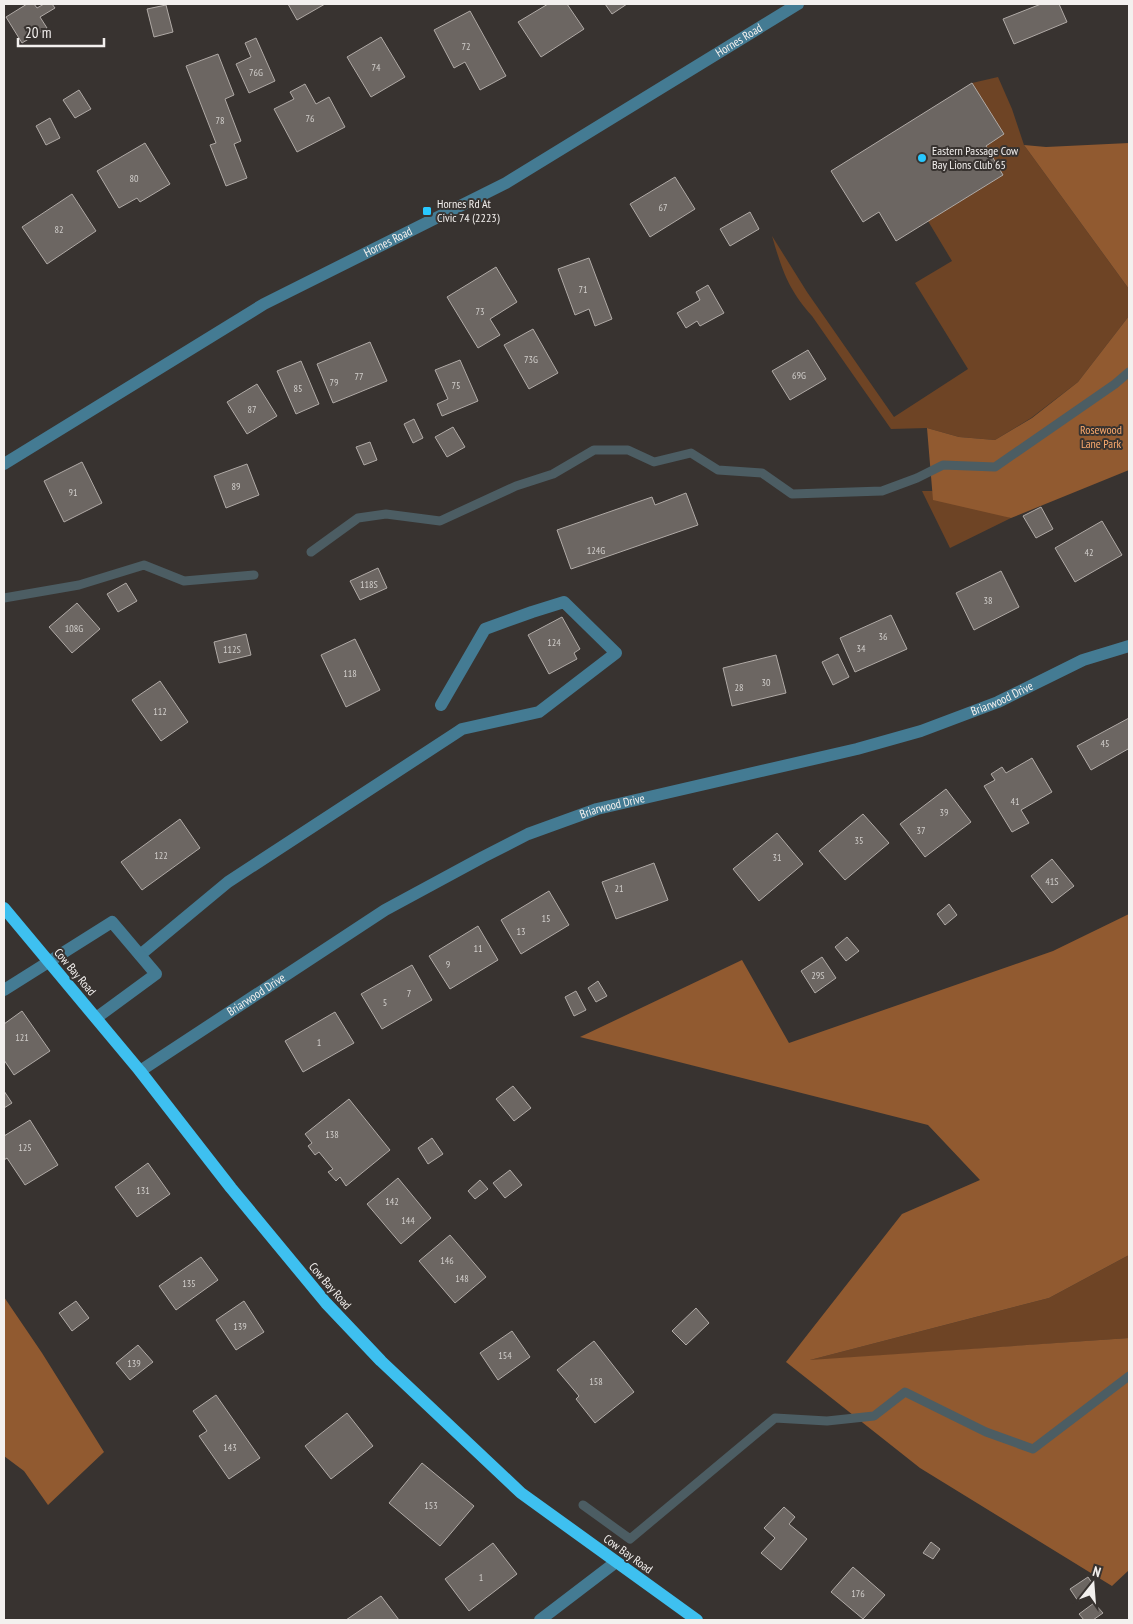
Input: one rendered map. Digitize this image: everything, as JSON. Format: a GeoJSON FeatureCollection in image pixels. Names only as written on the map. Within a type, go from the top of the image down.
{"type":"FeatureCollection","features":[{"type":"Feature","properties":{"kind":"main road","name":"Cow Bay Road"},"geometry":{"type":"LineString","coordinates":[[4,908],[140,1071],[231,1188],[326,1303],[381,1362],[521,1493],[697,1620]]}},
{"type":"Feature","properties":{"kind":"street","name":"Hornes Road"},"geometry":{"type":"LineString","coordinates":[[4,464],[264,304],[506,183],[798,4]]}},
{"type":"Feature","properties":{"kind":"street"},"geometry":{"type":"LineString","coordinates":[[140,955],[228,882],[456,733],[539,712],[616,653],[564,602],[540,609],[485,629],[441,705]]}},
{"type":"Feature","properties":{"kind":"street","name":"Briarwood Drive"},"geometry":{"type":"LineString","coordinates":[[140,1071],[385,910],[528,834],[597,809],[857,749],[921,731],[998,702],[1082,660],[1129,646]]}},
{"type":"Feature","properties":{"kind":"street"},"geometry":{"type":"LineString","coordinates":[[4,990],[112,922],[156,974],[96,1018]]}},
{"type":"Feature","properties":{"kind":"street"},"geometry":{"type":"LineString","coordinates":[[540,1620],[616,1562]]}},
{"type":"Feature","properties":{"kind":"shaded area"},"geometry":{"type":"Polygon","coordinates":[[[998,77],[1012,109],[1024,145],[1129,289],[1129,316],[1078,382],[1031,418],[995,440],[959,437],[927,428],[891,429],[791,288],[772,236],[807,292],[894,417],[968,369],[915,283],[952,261],[928,221],[1003,175],[986,146],[972,83],[998,77]]]}},
{"type":"Feature","properties":{"kind":"shaded area"},"geometry":{"type":"Polygon","coordinates":[[[922,491],[932,491],[1011,518],[950,548],[922,491]]]}},
{"type":"Feature","properties":{"kind":"shaded area"},"geometry":{"type":"Polygon","coordinates":[[[1129,1255],[1129,1338],[806,1361],[1049,1298],[1129,1255]]]}},
{"type":"Feature","properties":{"kind":"green space"},"geometry":{"type":"Polygon","coordinates":[[[1129,143],[1129,289],[1024,145],[1046,147],[1129,143]]]}},
{"type":"Feature","properties":{"kind":"green space","name":"Rosewood Lane Park"},"geometry":{"type":"Polygon","coordinates":[[[1129,316],[1129,470],[1011,518],[933,500],[927,428],[959,437],[995,440],[1032,418],[1078,382],[1129,316]]]}},
{"type":"Feature","properties":{"kind":"green space"},"geometry":{"type":"Polygon","coordinates":[[[1129,914],[1129,1255],[1049,1298],[810,1360],[1129,1338],[1129,1570],[1112,1586],[920,1468],[786,1362],[902,1214],[980,1180],[928,1125],[580,1037],[742,960],[789,1043],[1053,951],[1129,914]]]}},
{"type":"Feature","properties":{"kind":"green space"},"geometry":{"type":"Polygon","coordinates":[[[4,1297],[42,1353],[104,1452],[48,1505],[24,1471],[4,1456],[4,1297]]]}},
{"type":"Feature","properties":{"kind":"building"},"geometry":{"type":"Polygon","coordinates":[[[27,4],[34,4],[37,8],[44,4],[52,4],[55,8],[40,17],[47,28],[22,43],[6,17],[27,4]]]}},
{"type":"Feature","properties":{"kind":"building"},"geometry":{"type":"Polygon","coordinates":[[[288,4],[325,4],[297,20],[288,4]]]}},
{"type":"Feature","properties":{"kind":"building"},"geometry":{"type":"Polygon","coordinates":[[[548,4],[567,4],[584,29],[541,57],[518,22],[548,4]]]}},
{"type":"Feature","properties":{"kind":"building"},"geometry":{"type":"Polygon","coordinates":[[[605,4],[627,4],[612,14],[605,4]]]}},
{"type":"Feature","properties":{"kind":"building"},"geometry":{"type":"Polygon","coordinates":[[[1041,4],[1059,4],[1067,22],[1014,44],[1003,19],[1041,4]]]}},
{"type":"Feature","properties":{"kind":"building"},"geometry":{"type":"Polygon","coordinates":[[[166,5],[173,32],[154,37],[147,9],[166,5]]]}},
{"type":"Feature","properties":{"kind":"building"},"geometry":{"type":"Polygon","coordinates":[[[470,11],[506,76],[480,90],[465,62],[454,68],[434,30],[470,11]]]}},
{"type":"Feature","properties":{"kind":"building"},"geometry":{"type":"Polygon","coordinates":[[[381,37],[405,77],[371,97],[347,57],[381,37]]]}},
{"type":"Feature","properties":{"kind":"building"},"geometry":{"type":"Polygon","coordinates":[[[256,38],[275,81],[249,93],[236,64],[251,57],[245,43],[256,38]]]}},
{"type":"Feature","properties":{"kind":"building"},"geometry":{"type":"Polygon","coordinates":[[[218,54],[234,95],[225,99],[241,141],[234,144],[247,178],[226,186],[210,145],[216,143],[186,66],[218,54]]]}},
{"type":"Feature","properties":{"kind":"building","name":"Eastern Passage Cow Bay Lions Club 65"},"geometry":{"type":"Polygon","coordinates":[[[972,83],[1004,134],[986,146],[1003,175],[896,241],[879,212],[863,222],[831,171],[972,83]]]}},
{"type":"Feature","properties":{"kind":"building"},"geometry":{"type":"Polygon","coordinates":[[[305,84],[316,104],[329,97],[345,127],[297,152],[274,109],[294,99],[290,92],[305,84]]]}},
{"type":"Feature","properties":{"kind":"building"},"geometry":{"type":"Polygon","coordinates":[[[79,90],[91,109],[75,118],[63,100],[79,90]]]}},
{"type":"Feature","properties":{"kind":"building"},"geometry":{"type":"Polygon","coordinates":[[[50,118],[60,138],[46,145],[36,126],[50,118]]]}},
{"type":"Feature","properties":{"kind":"building"},"geometry":{"type":"Polygon","coordinates":[[[145,143],[170,184],[140,202],[137,198],[119,208],[97,171],[145,143]]]}},
{"type":"Feature","properties":{"kind":"building"},"geometry":{"type":"Polygon","coordinates":[[[675,177],[695,209],[650,237],[630,204],[675,177]]]}},
{"type":"Feature","properties":{"kind":"building"},"geometry":{"type":"Polygon","coordinates":[[[72,194],[96,231],[47,264],[22,227],[72,194]]]}},
{"type":"Feature","properties":{"kind":"building"},"geometry":{"type":"Polygon","coordinates":[[[750,212],[759,229],[730,246],[720,229],[750,212]]]}},
{"type":"Feature","properties":{"kind":"building"},"geometry":{"type":"Polygon","coordinates":[[[589,258],[612,319],[595,326],[589,309],[575,315],[558,269],[589,258]]]}},
{"type":"Feature","properties":{"kind":"building"},"geometry":{"type":"Polygon","coordinates":[[[496,267],[517,302],[490,319],[500,335],[478,348],[447,297],[496,267]]]}},
{"type":"Feature","properties":{"kind":"building"},"geometry":{"type":"Polygon","coordinates":[[[708,285],[724,313],[700,326],[697,321],[686,328],[677,313],[700,300],[696,292],[708,285]]]}},
{"type":"Feature","properties":{"kind":"building"},"geometry":{"type":"Polygon","coordinates":[[[533,329],[558,373],[529,389],[504,345],[533,329]]]}},
{"type":"Feature","properties":{"kind":"building"},"geometry":{"type":"Polygon","coordinates":[[[370,342],[387,381],[333,403],[317,364],[370,342]]]}},
{"type":"Feature","properties":{"kind":"building"},"geometry":{"type":"Polygon","coordinates":[[[808,350],[826,379],[790,400],[772,371],[808,350]]]}},
{"type":"Feature","properties":{"kind":"building"},"geometry":{"type":"Polygon","coordinates":[[[460,360],[478,401],[442,416],[437,404],[448,399],[435,370],[460,360]]]}},
{"type":"Feature","properties":{"kind":"building"},"geometry":{"type":"Polygon","coordinates":[[[301,361],[319,404],[296,414],[277,371],[301,361]]]}},
{"type":"Feature","properties":{"kind":"building"},"geometry":{"type":"Polygon","coordinates":[[[257,384],[277,416],[247,434],[227,402],[257,384]]]}},
{"type":"Feature","properties":{"kind":"building"},"geometry":{"type":"Polygon","coordinates":[[[414,419],[423,438],[413,443],[404,424],[414,419]]]}},
{"type":"Feature","properties":{"kind":"building"},"geometry":{"type":"Polygon","coordinates":[[[453,427],[465,447],[447,457],[435,437],[453,427]]]}},
{"type":"Feature","properties":{"kind":"building"},"geometry":{"type":"Polygon","coordinates":[[[370,442],[377,460],[364,465],[356,447],[370,442]]]}},
{"type":"Feature","properties":{"kind":"building"},"geometry":{"type":"Polygon","coordinates":[[[82,462],[102,503],[64,522],[44,481],[82,462]]]}},
{"type":"Feature","properties":{"kind":"building"},"geometry":{"type":"Polygon","coordinates":[[[247,464],[259,495],[226,508],[214,476],[247,464]]]}},
{"type":"Feature","properties":{"kind":"building"},"geometry":{"type":"Polygon","coordinates":[[[686,493],[698,525],[571,569],[557,530],[652,497],[655,505],[686,493]]]}},
{"type":"Feature","properties":{"kind":"building"},"geometry":{"type":"Polygon","coordinates":[[[1041,507],[1053,529],[1036,538],[1023,516],[1041,507]]]}},
{"type":"Feature","properties":{"kind":"building"},"geometry":{"type":"Polygon","coordinates":[[[1102,521],[1122,555],[1075,582],[1055,548],[1102,521]]]}},
{"type":"Feature","properties":{"kind":"building"},"geometry":{"type":"Polygon","coordinates":[[[378,568],[387,588],[360,600],[350,581],[378,568]]]}},
{"type":"Feature","properties":{"kind":"building"},"geometry":{"type":"Polygon","coordinates":[[[1001,571],[1019,607],[974,630],[956,593],[1001,571]]]}},
{"type":"Feature","properties":{"kind":"building"},"geometry":{"type":"Polygon","coordinates":[[[126,583],[137,601],[118,612],[107,594],[126,583]]]}},
{"type":"Feature","properties":{"kind":"building"},"geometry":{"type":"Polygon","coordinates":[[[77,603],[100,629],[72,653],[49,627],[77,603]]]}},
{"type":"Feature","properties":{"kind":"building"},"geometry":{"type":"Polygon","coordinates":[[[891,615],[907,649],[855,672],[840,638],[891,615]]]}},
{"type":"Feature","properties":{"kind":"building"},"geometry":{"type":"Polygon","coordinates":[[[562,617],[580,649],[574,653],[577,659],[549,674],[528,635],[562,617]]]}},
{"type":"Feature","properties":{"kind":"building"},"geometry":{"type":"Polygon","coordinates":[[[246,634],[251,655],[219,663],[214,642],[246,634]]]}},
{"type":"Feature","properties":{"kind":"building"},"geometry":{"type":"Polygon","coordinates":[[[355,639],[380,690],[346,707],[321,655],[355,639]]]}},
{"type":"Feature","properties":{"kind":"building"},"geometry":{"type":"Polygon","coordinates":[[[838,654],[849,677],[833,685],[822,662],[838,654]]]}},
{"type":"Feature","properties":{"kind":"building"},"geometry":{"type":"Polygon","coordinates":[[[776,655],[786,693],[732,706],[723,668],[776,655]]]}},
{"type":"Feature","properties":{"kind":"building"},"geometry":{"type":"Polygon","coordinates":[[[160,681],[188,722],[161,741],[132,700],[160,681]]]}},
{"type":"Feature","properties":{"kind":"building"},"geometry":{"type":"Polygon","coordinates":[[[1129,718],[1129,752],[1128,749],[1091,770],[1077,746],[1129,718]]]}},
{"type":"Feature","properties":{"kind":"building"},"geometry":{"type":"Polygon","coordinates":[[[1032,758],[1052,792],[1021,810],[1029,823],[1012,832],[984,786],[995,780],[991,774],[1002,767],[1006,773],[1032,758]]]}},
{"type":"Feature","properties":{"kind":"building"},"geometry":{"type":"Polygon","coordinates":[[[946,789],[971,822],[925,857],[900,824],[946,789]]]}},
{"type":"Feature","properties":{"kind":"building"},"geometry":{"type":"Polygon","coordinates":[[[863,814],[889,843],[845,880],[819,851],[863,814]]]}},
{"type":"Feature","properties":{"kind":"building"},"geometry":{"type":"Polygon","coordinates":[[[180,819],[200,848],[142,890],[121,862],[180,819]]]}},
{"type":"Feature","properties":{"kind":"building"},"geometry":{"type":"Polygon","coordinates":[[[777,833],[803,864],[759,901],[733,869],[777,833]]]}},
{"type":"Feature","properties":{"kind":"building"},"geometry":{"type":"Polygon","coordinates":[[[1052,859],[1074,886],[1052,903],[1031,876],[1052,859]]]}},
{"type":"Feature","properties":{"kind":"building"},"geometry":{"type":"Polygon","coordinates":[[[654,863],[668,900],[616,919],[602,882],[654,863]]]}},
{"type":"Feature","properties":{"kind":"building"},"geometry":{"type":"Polygon","coordinates":[[[549,891],[569,925],[521,954],[501,920],[549,891]]]}},
{"type":"Feature","properties":{"kind":"building"},"geometry":{"type":"Polygon","coordinates":[[[949,904],[957,915],[945,925],[937,914],[949,904]]]}},
{"type":"Feature","properties":{"kind":"building"},"geometry":{"type":"Polygon","coordinates":[[[478,926],[498,960],[450,989],[429,956],[478,926]]]}},
{"type":"Feature","properties":{"kind":"building"},"geometry":{"type":"Polygon","coordinates":[[[847,937],[859,951],[846,961],[835,947],[847,937]]]}},
{"type":"Feature","properties":{"kind":"building"},"geometry":{"type":"Polygon","coordinates":[[[822,957],[836,978],[815,993],[801,971],[822,957]]]}},
{"type":"Feature","properties":{"kind":"building"},"geometry":{"type":"Polygon","coordinates":[[[412,965],[432,1000],[382,1029],[361,994],[412,965]]]}},
{"type":"Feature","properties":{"kind":"building"},"geometry":{"type":"Polygon","coordinates":[[[598,981],[607,996],[596,1002],[588,988],[598,981]]]}},
{"type":"Feature","properties":{"kind":"building"},"geometry":{"type":"Polygon","coordinates":[[[576,991],[586,1010],[574,1016],[565,997],[576,991]]]}},
{"type":"Feature","properties":{"kind":"building"},"geometry":{"type":"Polygon","coordinates":[[[22,1011],[50,1051],[14,1075],[4,1060],[4,1024],[22,1011]]]}},
{"type":"Feature","properties":{"kind":"building"},"geometry":{"type":"Polygon","coordinates":[[[335,1012],[354,1043],[303,1072],[285,1041],[335,1012]]]}},
{"type":"Feature","properties":{"kind":"building"},"geometry":{"type":"Polygon","coordinates":[[[513,1086],[531,1108],[514,1121],[496,1099],[513,1086]]]}},
{"type":"Feature","properties":{"kind":"building"},"geometry":{"type":"Polygon","coordinates":[[[4,1091],[12,1103],[4,1108],[4,1091]]]}},
{"type":"Feature","properties":{"kind":"building"},"geometry":{"type":"Polygon","coordinates":[[[349,1099],[390,1150],[346,1186],[340,1177],[336,1181],[328,1172],[333,1169],[319,1152],[315,1155],[308,1146],[312,1143],[305,1134],[349,1099]]]}},
{"type":"Feature","properties":{"kind":"building"},"geometry":{"type":"Polygon","coordinates":[[[30,1120],[58,1165],[25,1185],[7,1158],[4,1160],[4,1136],[30,1120]]]}},
{"type":"Feature","properties":{"kind":"building"},"geometry":{"type":"Polygon","coordinates":[[[432,1138],[443,1154],[428,1164],[418,1148],[432,1138]]]}},
{"type":"Feature","properties":{"kind":"building"},"geometry":{"type":"Polygon","coordinates":[[[148,1163],[170,1194],[137,1217],[115,1187],[148,1163]]]}},
{"type":"Feature","properties":{"kind":"building"},"geometry":{"type":"Polygon","coordinates":[[[510,1170],[522,1185],[505,1198],[493,1183],[510,1170]]]}},
{"type":"Feature","properties":{"kind":"building"},"geometry":{"type":"Polygon","coordinates":[[[398,1178],[431,1218],[401,1244],[367,1204],[398,1178]]]}},
{"type":"Feature","properties":{"kind":"building"},"geometry":{"type":"Polygon","coordinates":[[[480,1180],[488,1189],[475,1199],[468,1191],[480,1180]]]}},
{"type":"Feature","properties":{"kind":"building"},"geometry":{"type":"Polygon","coordinates":[[[450,1235],[486,1277],[455,1303],[419,1261],[450,1235]]]}},
{"type":"Feature","properties":{"kind":"building"},"geometry":{"type":"Polygon","coordinates":[[[201,1257],[218,1280],[176,1310],[159,1286],[201,1257]]]}},
{"type":"Feature","properties":{"kind":"building"},"geometry":{"type":"Polygon","coordinates":[[[76,1301],[89,1318],[72,1331],[59,1313],[76,1301]]]}},
{"type":"Feature","properties":{"kind":"building"},"geometry":{"type":"Polygon","coordinates":[[[244,1301],[264,1332],[236,1350],[216,1320],[244,1301]]]}},
{"type":"Feature","properties":{"kind":"building"},"geometry":{"type":"Polygon","coordinates":[[[696,1308],[709,1323],[686,1345],[672,1331],[696,1308]]]}},
{"type":"Feature","properties":{"kind":"building"},"geometry":{"type":"Polygon","coordinates":[[[512,1331],[530,1357],[498,1380],[480,1353],[512,1331]]]}},
{"type":"Feature","properties":{"kind":"building"},"geometry":{"type":"Polygon","coordinates":[[[594,1341],[634,1392],[595,1423],[576,1399],[579,1396],[557,1370],[594,1341]]]}},
{"type":"Feature","properties":{"kind":"building"},"geometry":{"type":"Polygon","coordinates":[[[138,1345],[153,1362],[130,1380],[116,1363],[138,1345]]]}},
{"type":"Feature","properties":{"kind":"building"},"geometry":{"type":"Polygon","coordinates":[[[216,1395],[260,1458],[229,1479],[199,1436],[207,1431],[193,1411],[216,1395]]]}},
{"type":"Feature","properties":{"kind":"building"},"geometry":{"type":"Polygon","coordinates":[[[347,1413],[373,1446],[331,1479],[305,1446],[347,1413]]]}},
{"type":"Feature","properties":{"kind":"building"},"geometry":{"type":"Polygon","coordinates":[[[422,1463],[474,1506],[440,1546],[389,1503],[422,1463]]]}},
{"type":"Feature","properties":{"kind":"building"},"geometry":{"type":"Polygon","coordinates":[[[784,1507],[795,1517],[789,1524],[807,1539],[781,1570],[761,1553],[775,1538],[764,1528],[784,1507]]]}},
{"type":"Feature","properties":{"kind":"building"},"geometry":{"type":"Polygon","coordinates":[[[931,1542],[940,1549],[933,1559],[923,1553],[931,1542]]]}},
{"type":"Feature","properties":{"kind":"building"},"geometry":{"type":"Polygon","coordinates":[[[493,1543],[517,1574],[469,1611],[445,1579],[493,1543]]]}},
{"type":"Feature","properties":{"kind":"building"},"geometry":{"type":"Polygon","coordinates":[[[853,1567],[885,1595],[863,1619],[831,1592],[853,1567]]]}},
{"type":"Feature","properties":{"kind":"building"},"geometry":{"type":"Polygon","coordinates":[[[1088,1577],[1096,1589],[1078,1601],[1070,1589],[1088,1577]]]}},
{"type":"Feature","properties":{"kind":"building"},"geometry":{"type":"Polygon","coordinates":[[[381,1596],[399,1620],[346,1620],[381,1596]]]}},
{"type":"Feature","properties":{"kind":"building"},"geometry":{"type":"Polygon","coordinates":[[[1094,1603],[1103,1613],[1093,1620],[1084,1620],[1079,1614],[1094,1603]]]}},
{"type":"Feature","properties":{"kind":"waterway"},"geometry":{"type":"LineString","coordinates":[[311,552],[358,518],[386,514],[440,521],[516,486],[553,474],[594,450],[628,450],[654,462],[691,453],[718,470],[762,473],[792,494],[882,491],[917,478],[943,465],[995,467],[1115,384],[1129,372]]}},
{"type":"Feature","properties":{"kind":"waterway"},"geometry":{"type":"LineString","coordinates":[[4,598],[79,585],[144,565],[184,581],[254,575]]}},
{"type":"Feature","properties":{"kind":"waterway"},"geometry":{"type":"LineString","coordinates":[[583,1505],[630,1539],[775,1418],[827,1421],[874,1416],[905,1392],[986,1432],[1033,1449],[1129,1376]]}},
{"type":"Feature","properties":{"kind":"place","name":"Eastern Passage Cow Bay Lions Club 65"},"geometry":{"type":"Point","coordinates":[922,158]}},
{"type":"Feature","properties":{"kind":"place","name":"Hornes Rd At Civic 74 (2223)"},"geometry":{"type":"Point","coordinates":[427,211]}}]}
